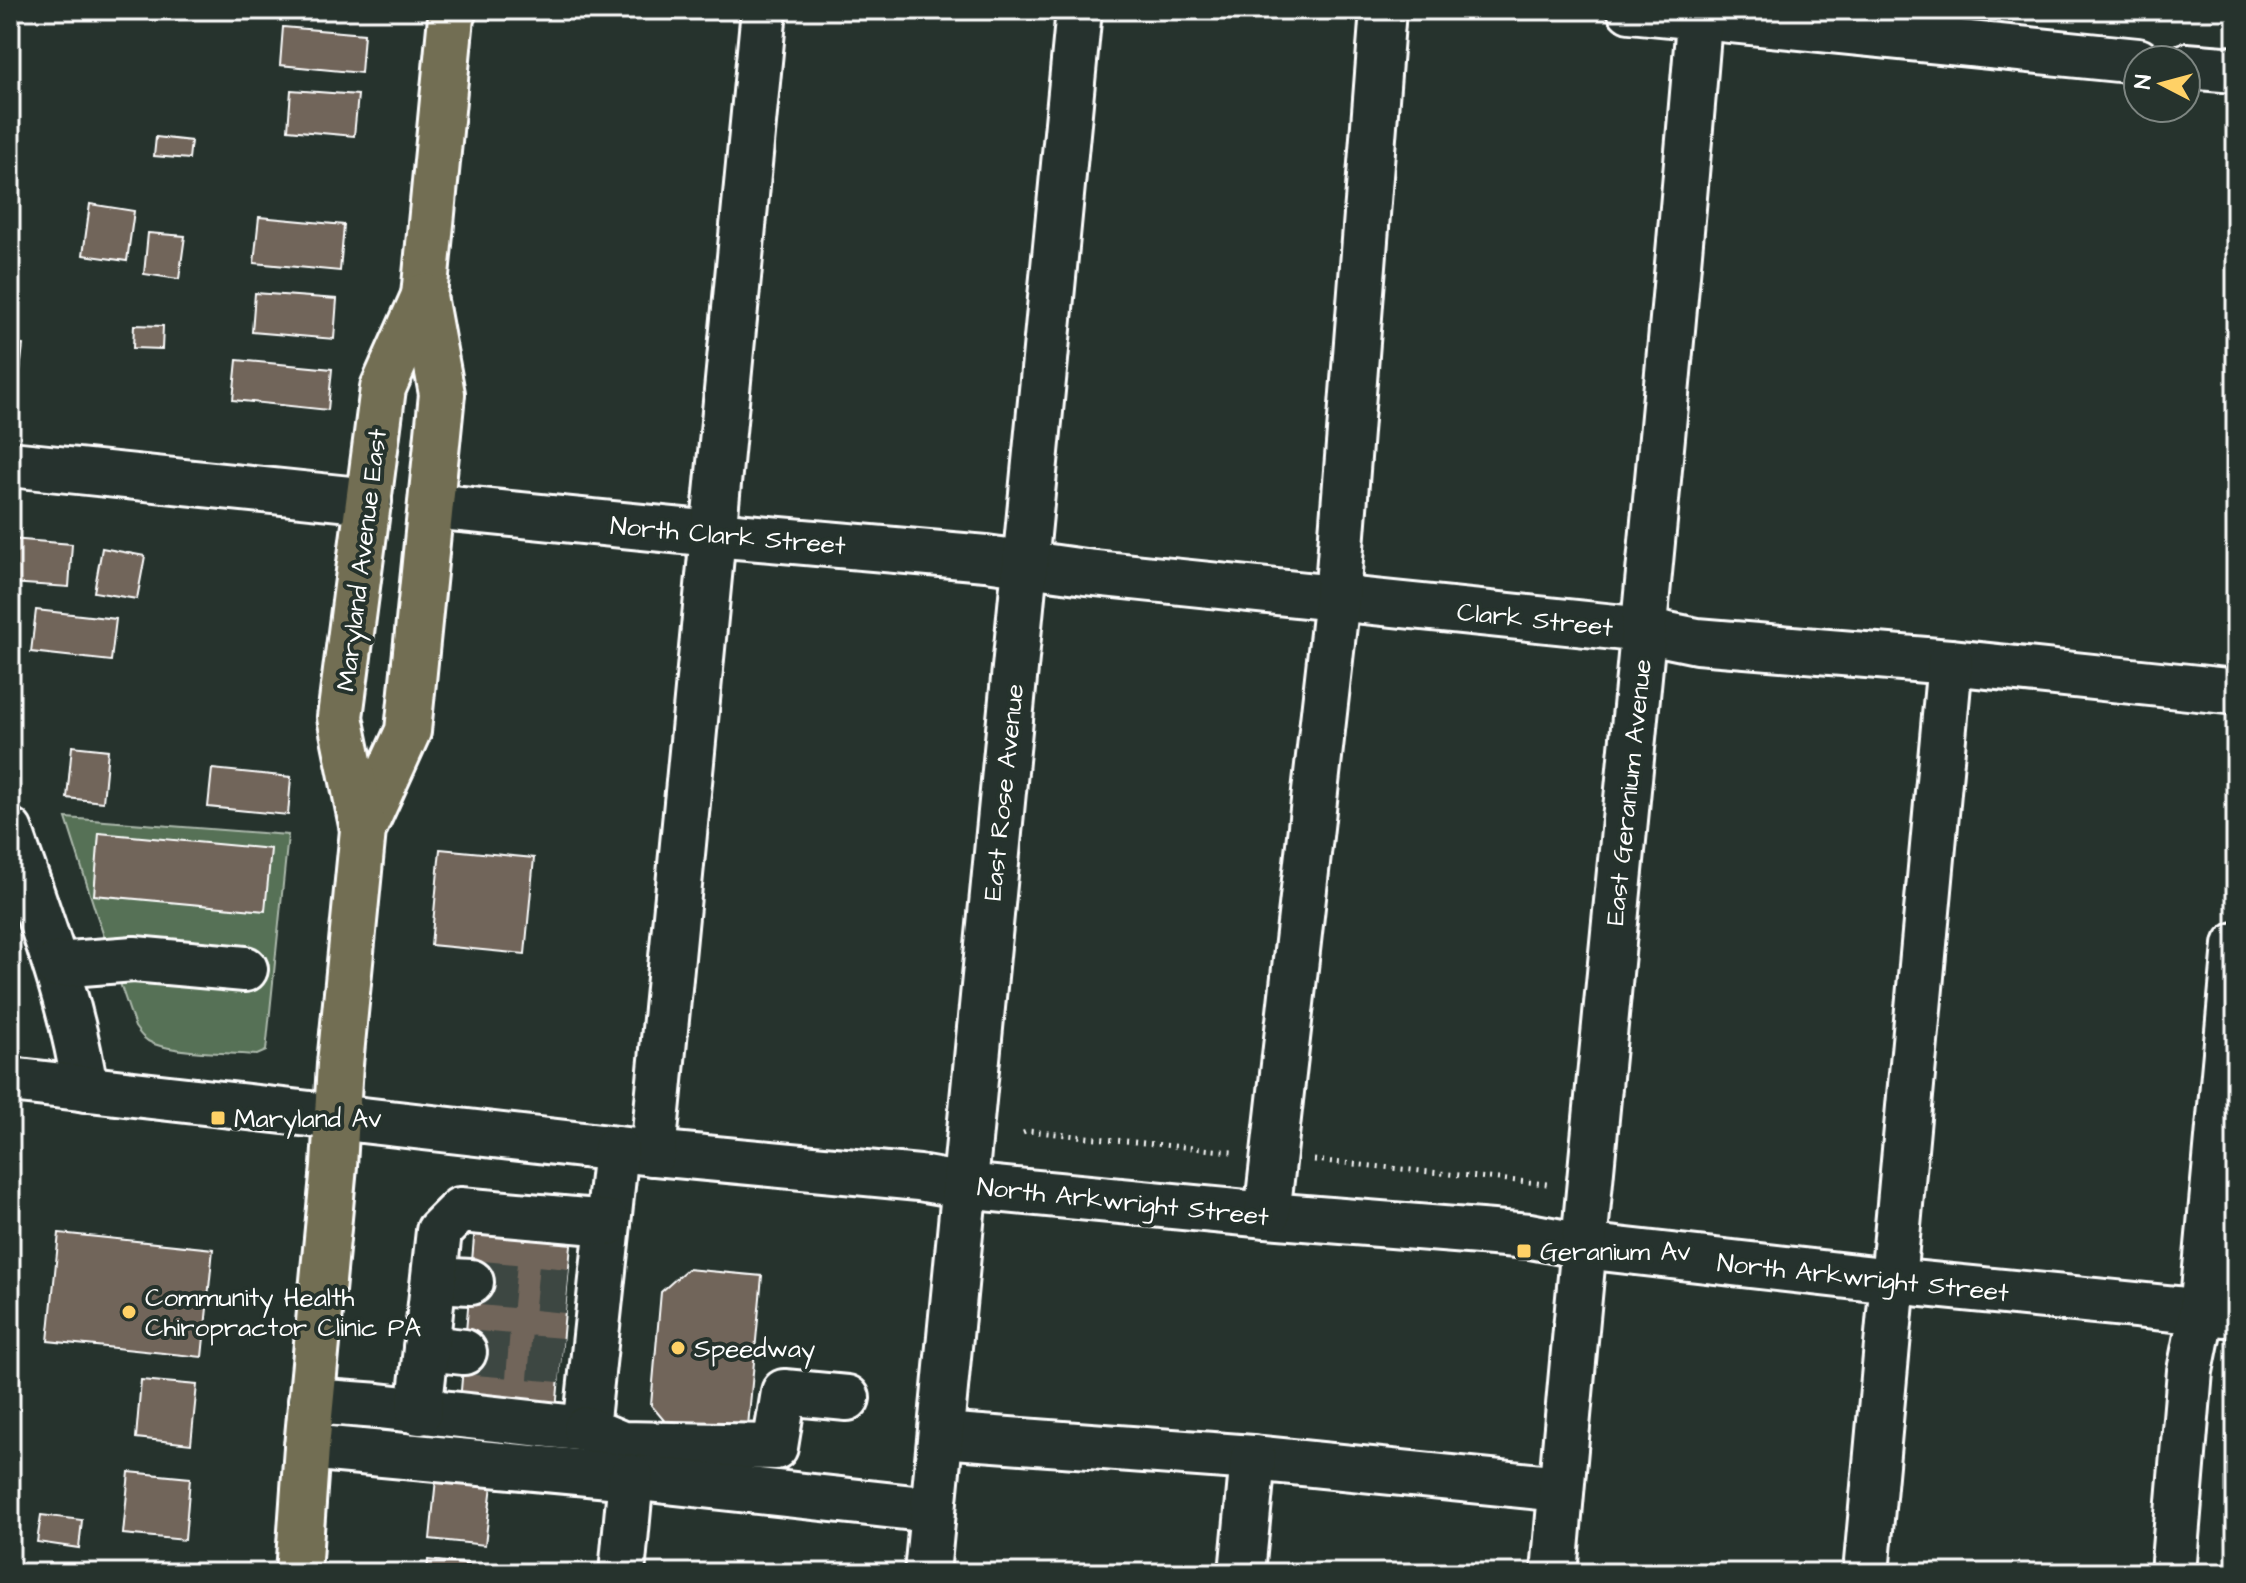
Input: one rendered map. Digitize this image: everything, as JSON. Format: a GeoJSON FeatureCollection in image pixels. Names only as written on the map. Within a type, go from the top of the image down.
{"type":"FeatureCollection","features":[{"type":"Feature","properties":{"kind":"main road","name":"Maryland Avenue East"},"geometry":{"type":"LineString","coordinates":[[363,830],[408,731],[442,394],[424,296],[452,12]]}},
{"type":"Feature","properties":{"kind":"main road","name":"Maryland Avenue East"},"geometry":{"type":"LineString","coordinates":[[298,1573],[363,830],[340,717],[383,388],[424,296]]}},
{"type":"Feature","properties":{"kind":"street"},"geometry":{"type":"LineString","coordinates":[[586,1429],[577,1362],[584,1292],[635,1151],[713,534],[764,10]]}},
{"type":"Feature","properties":{"kind":"street","name":"East Rose Avenue"},"geometry":{"type":"LineString","coordinates":[[927,1573],[1079,10]]}},
{"type":"Feature","properties":{"kind":"street"},"geometry":{"type":"LineString","coordinates":[[1267,1215],[1337,598],[1383,10]]}},
{"type":"Feature","properties":{"kind":"street"},"geometry":{"type":"LineString","coordinates":[[1630,10],[1699,14],[2122,59]]}},
{"type":"Feature","properties":{"kind":"street","name":"East Geranium Avenue"},"geometry":{"type":"LineString","coordinates":[[1554,1573],[1699,14]]}},
{"type":"Feature","properties":{"kind":"street"},"geometry":{"type":"LineString","coordinates":[[2202,67],[2236,70]]}},
{"type":"Feature","properties":{"kind":"street"},"geometry":{"type":"LineString","coordinates":[[10,464],[369,501]]}},
{"type":"Feature","properties":{"kind":"street","name":"North Clark Street"},"geometry":{"type":"LineString","coordinates":[[431,506],[1025,564]]}},
{"type":"Feature","properties":{"kind":"street","name":"Clark Street"},"geometry":{"type":"LineString","coordinates":[[1025,564],[1644,630],[1697,641],[1950,662],[2236,692]]}},
{"type":"Feature","properties":{"kind":"street"},"geometry":{"type":"LineString","coordinates":[[1866,1573],[1950,662]]}},
{"type":"Feature","properties":{"kind":"street"},"geometry":{"type":"LineString","coordinates":[[10,831],[56,965],[78,1043],[85,1089]]}},
{"type":"Feature","properties":{"kind":"street"},"geometry":{"type":"LineString","coordinates":[[2173,1573],[2190,1371],[2219,1313],[2236,945]]}},
{"type":"Feature","properties":{"kind":"street"},"geometry":{"type":"LineString","coordinates":[[56,965],[134,959],[245,969]]}},
{"type":"Feature","properties":{"kind":"street","name":"North Arkwright Street"},"geometry":{"type":"LineString","coordinates":[[10,1080],[635,1151],[919,1178],[964,1186],[1530,1236],[1583,1246],[1892,1281],[2219,1313]]}},
{"type":"Feature","properties":{"kind":"street"},"geometry":{"type":"LineString","coordinates":[[419,1412],[445,1350],[452,1281],[439,1231],[460,1210],[608,1223]]}},
{"type":"Feature","properties":{"kind":"street"},"geometry":{"type":"LineString","coordinates":[[311,1401],[586,1429],[622,1444],[775,1447],[784,1392],[847,1398]]}},
{"type":"Feature","properties":{"kind":"street"},"geometry":{"type":"LineString","coordinates":[[941,1435],[1253,1458],[1561,1489]]}},
{"type":"Feature","properties":{"kind":"street"},"geometry":{"type":"LineString","coordinates":[[307,1447],[631,1477],[932,1510]]}},
{"type":"Feature","properties":{"kind":"street"},"geometry":{"type":"LineString","coordinates":[[1242,1573],[1253,1458]]}},
{"type":"Feature","properties":{"kind":"street"},"geometry":{"type":"LineString","coordinates":[[622,1573],[631,1477]]}},
{"type":"Feature","properties":{"kind":"green space"},"geometry":{"type":"Polygon","coordinates":[[[66,818],[288,835],[266,1051],[257,1055],[176,1049],[151,1043],[141,1035],[135,1027],[66,818]]]}},
{"type":"Feature","properties":{"kind":"building"},"geometry":{"type":"Polygon","coordinates":[[[283,27],[364,34],[361,73],[280,65],[283,27]]]}},
{"type":"Feature","properties":{"kind":"building"},"geometry":{"type":"Polygon","coordinates":[[[291,90],[358,95],[354,136],[288,130],[291,90]]]}},
{"type":"Feature","properties":{"kind":"building"},"geometry":{"type":"Polygon","coordinates":[[[156,137],[191,141],[189,159],[154,156],[156,137]]]}},
{"type":"Feature","properties":{"kind":"building"},"geometry":{"type":"Polygon","coordinates":[[[90,204],[134,211],[127,261],[83,255],[90,204]]]}},
{"type":"Feature","properties":{"kind":"building"},"geometry":{"type":"Polygon","coordinates":[[[259,217],[344,225],[340,271],[254,263],[259,217]]]}},
{"type":"Feature","properties":{"kind":"building"},"geometry":{"type":"Polygon","coordinates":[[[148,233],[185,236],[179,279],[144,274],[148,233]]]}},
{"type":"Feature","properties":{"kind":"building"},"geometry":{"type":"Polygon","coordinates":[[[255,293],[337,299],[334,339],[252,332],[255,293]]]}},
{"type":"Feature","properties":{"kind":"building"},"geometry":{"type":"Polygon","coordinates":[[[134,325],[163,326],[162,349],[133,348],[134,325]]]}},
{"type":"Feature","properties":{"kind":"building"},"geometry":{"type":"Polygon","coordinates":[[[10,343],[23,345],[17,398],[10,397],[10,343]]]}},
{"type":"Feature","properties":{"kind":"building"},"geometry":{"type":"Polygon","coordinates":[[[237,360],[332,369],[328,410],[233,400],[237,360]]]}},
{"type":"Feature","properties":{"kind":"building"},"geometry":{"type":"Polygon","coordinates":[[[10,539],[72,544],[69,587],[10,583],[10,539]]]}},
{"type":"Feature","properties":{"kind":"building"},"geometry":{"type":"Polygon","coordinates":[[[102,548],[145,556],[137,599],[94,592],[102,548]]]}},
{"type":"Feature","properties":{"kind":"building"},"geometry":{"type":"Polygon","coordinates":[[[36,610],[116,619],[111,661],[31,652],[36,610]]]}},
{"type":"Feature","properties":{"kind":"building"},"geometry":{"type":"Polygon","coordinates":[[[72,746],[108,750],[103,802],[67,798],[72,746]]]}},
{"type":"Feature","properties":{"kind":"building"},"geometry":{"type":"Polygon","coordinates":[[[212,769],[291,777],[288,815],[208,807],[212,769]]]}},
{"type":"Feature","properties":{"kind":"building"},"geometry":{"type":"Polygon","coordinates":[[[99,833],[271,849],[265,911],[94,895],[99,833]]]}},
{"type":"Feature","properties":{"kind":"building"},"geometry":{"type":"Polygon","coordinates":[[[440,849],[534,858],[525,954],[431,945],[440,849]]]}},
{"type":"Feature","properties":{"kind":"building"},"geometry":{"type":"Polygon","coordinates":[[[475,1226],[572,1234],[556,1410],[460,1402],[475,1226]]]}},
{"type":"Feature","properties":{"kind":"building","name":"Community Health Chiropractor Clinic PA"},"geometry":{"type":"Polygon","coordinates":[[[59,1233],[213,1249],[202,1357],[48,1341],[59,1233]]]}},
{"type":"Feature","properties":{"kind":"building"},"geometry":{"type":"Polygon","coordinates":[[[687,1269],[762,1276],[747,1437],[672,1430],[651,1405],[661,1292],[687,1269]]]}},
{"type":"Feature","properties":{"kind":"building"},"geometry":{"type":"Polygon","coordinates":[[[141,1380],[197,1385],[191,1444],[136,1438],[141,1380]]]}},
{"type":"Feature","properties":{"kind":"building"},"geometry":{"type":"Polygon","coordinates":[[[129,1472],[190,1478],[185,1540],[123,1534],[129,1472]]]}},
{"type":"Feature","properties":{"kind":"building"},"geometry":{"type":"Polygon","coordinates":[[[436,1479],[492,1485],[485,1545],[430,1539],[436,1479]]]}},
{"type":"Feature","properties":{"kind":"building"},"geometry":{"type":"Polygon","coordinates":[[[41,1515],[82,1520],[79,1548],[37,1542],[41,1515]]]}},
{"type":"Feature","properties":{"kind":"building"},"geometry":{"type":"Polygon","coordinates":[[[428,1560],[491,1567],[490,1573],[427,1573],[428,1560]]]}},
{"type":"Feature","properties":{"kind":"tunnel"},"geometry":{"type":"LineString","coordinates":[[471,1282],[567,1291]]}},
{"type":"Feature","properties":{"kind":"tunnel"},"geometry":{"type":"LineString","coordinates":[[464,1352],[561,1360]]}},
{"type":"Feature","properties":{"kind":"place","name":"Maryland Av"},"geometry":{"type":"Point","coordinates":[218,1118]}},
{"type":"Feature","properties":{"kind":"place","name":"Geranium Av"},"geometry":{"type":"Point","coordinates":[1524,1251]}},
{"type":"Feature","properties":{"kind":"place","name":"Community Health Chiropractor Clinic PA"},"geometry":{"type":"Point","coordinates":[129,1312]}},
{"type":"Feature","properties":{"kind":"place","name":"Speedway"},"geometry":{"type":"Point","coordinates":[678,1348]}}]}
